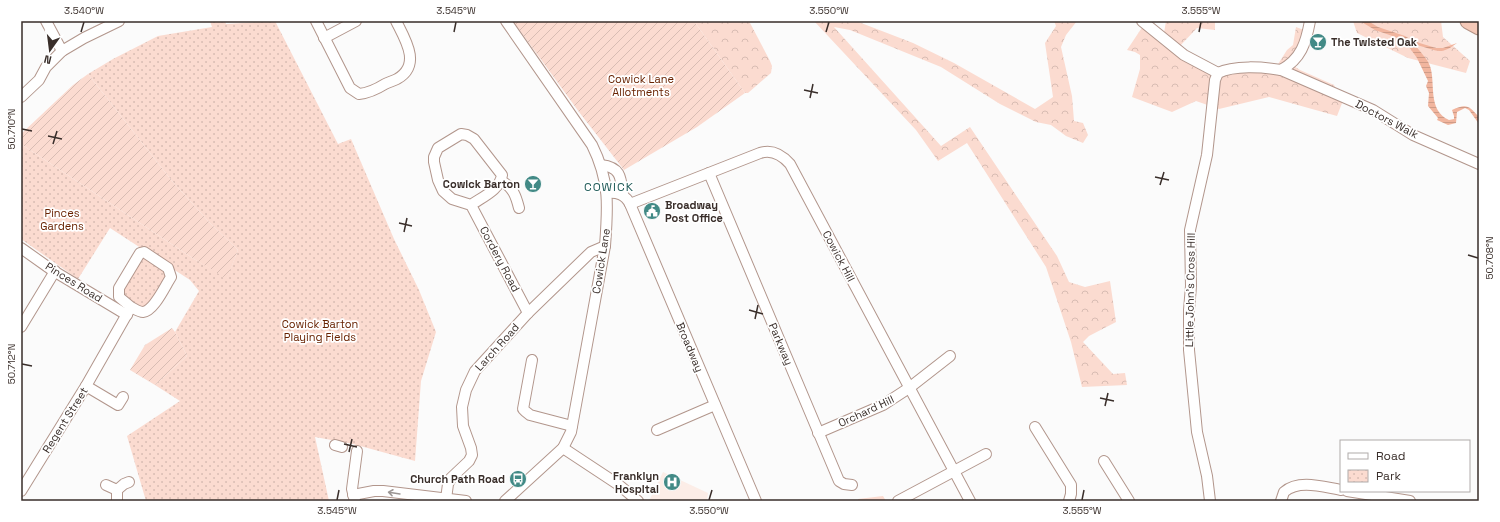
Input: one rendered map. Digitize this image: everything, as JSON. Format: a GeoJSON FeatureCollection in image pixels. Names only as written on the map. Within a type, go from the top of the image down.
{"type":"FeatureCollection","features":[{"type":"Feature","properties":{"kind":"highway"},"geometry":{"type":"LineString","coordinates":[[1468,21],[1479,27]]}},
{"type":"Feature","properties":{"kind":"street"},"geometry":{"type":"LineString","coordinates":[[46,21],[62,51]]}},
{"type":"Feature","properties":{"kind":"street"},"geometry":{"type":"LineString","coordinates":[[21,97],[38,80],[46,67],[62,51],[84,38],[119,21]]}},
{"type":"Feature","properties":{"kind":"street"},"geometry":{"type":"LineString","coordinates":[[316,21],[350,88],[359,94],[365,94],[397,79],[406,69],[410,59],[410,52],[407,42],[396,21]]}},
{"type":"Feature","properties":{"kind":"street"},"geometry":{"type":"LineString","coordinates":[[324,38],[356,21]]}},
{"type":"Feature","properties":{"kind":"street","name":"Cowick Lane"},"geometry":{"type":"LineString","coordinates":[[505,501],[563,448],[569,438],[605,246],[607,220],[607,193],[601,165],[592,146],[506,21]]}},
{"type":"Feature","properties":{"kind":"street"},"geometry":{"type":"LineString","coordinates":[[1142,21],[1184,55],[1218,72],[1232,69],[1267,68],[1281,70],[1294,76]]}},
{"type":"Feature","properties":{"kind":"street"},"geometry":{"type":"LineString","coordinates":[[1281,70],[1292,64],[1303,49],[1310,21]]}},
{"type":"Feature","properties":{"kind":"street"},"geometry":{"type":"LineString","coordinates":[[1292,64],[1294,76]]}},
{"type":"Feature","properties":{"kind":"street","name":"Little John's Cross Hill"},"geometry":{"type":"LineString","coordinates":[[1210,501],[1207,476],[1197,432],[1189,350],[1189,310],[1191,286],[1190,230],[1207,155],[1215,80],[1218,72]]}},
{"type":"Feature","properties":{"kind":"street","name":"Doctors Walk"},"geometry":{"type":"LineString","coordinates":[[1294,76],[1373,110],[1413,134],[1479,164]]}},
{"type":"Feature","properties":{"kind":"street"},"geometry":{"type":"LineString","coordinates":[[461,134],[470,137],[502,173],[501,181],[496,188],[472,206],[452,199],[443,191],[438,180],[434,162],[434,156],[438,148],[461,134]]}},
{"type":"Feature","properties":{"kind":"street","name":"Cowick Hill"},"geometry":{"type":"LineString","coordinates":[[630,204],[764,152],[773,152],[787,160],[970,501]]}},
{"type":"Feature","properties":{"kind":"street","name":"Broadway"},"geometry":{"type":"LineString","coordinates":[[601,165],[609,165],[616,170],[621,179],[623,195],[627,198],[630,204],[756,501]]}},
{"type":"Feature","properties":{"kind":"street","name":"Parkway"},"geometry":{"type":"LineString","coordinates":[[709,173],[818,433],[840,481],[844,484],[852,485]]}},
{"type":"Feature","properties":{"kind":"street"},"geometry":{"type":"LineString","coordinates":[[501,181],[510,185],[520,208]]}},
{"type":"Feature","properties":{"kind":"street"},"geometry":{"type":"LineString","coordinates":[[607,193],[612,192],[623,195]]}},
{"type":"Feature","properties":{"kind":"street","name":"Cordery Road"},"geometry":{"type":"LineString","coordinates":[[472,206],[528,313]]}},
{"type":"Feature","properties":{"kind":"street","name":"Larch Road"},"geometry":{"type":"LineString","coordinates":[[446,499],[448,484],[451,478],[469,461],[472,454],[471,448],[464,433],[462,407],[466,390],[475,371],[528,313],[591,252],[605,246]]}},
{"type":"Feature","properties":{"kind":"street","name":"Pinces Road"},"geometry":{"type":"LineString","coordinates":[[21,248],[55,271],[129,311]]}},
{"type":"Feature","properties":{"kind":"street"},"geometry":{"type":"LineString","coordinates":[[144,252],[168,268],[171,277],[152,308],[145,312],[129,311],[119,297],[119,288],[140,253],[144,252]]}},
{"type":"Feature","properties":{"kind":"street"},"geometry":{"type":"LineString","coordinates":[[21,327],[55,271]]}},
{"type":"Feature","properties":{"kind":"street","name":"Regent Street"},"geometry":{"type":"LineString","coordinates":[[22,488],[86,386],[129,311]]}},
{"type":"Feature","properties":{"kind":"street","name":"Orchard Hill"},"geometry":{"type":"LineString","coordinates":[[818,433],[883,406],[950,356]]}},
{"type":"Feature","properties":{"kind":"street"},"geometry":{"type":"LineString","coordinates":[[532,360],[523,409],[524,411],[530,415],[572,426]]}},
{"type":"Feature","properties":{"kind":"street"},"geometry":{"type":"LineString","coordinates":[[86,386],[118,405],[123,397]]}},
{"type":"Feature","properties":{"kind":"street"},"geometry":{"type":"LineString","coordinates":[[657,430],[715,405]]}},
{"type":"Feature","properties":{"kind":"street"},"geometry":{"type":"LineString","coordinates":[[1035,427],[1039,440],[1071,485],[1069,501]]}},
{"type":"Feature","properties":{"kind":"street"},"geometry":{"type":"LineString","coordinates":[[563,448],[619,485],[638,501]]}},
{"type":"Feature","properties":{"kind":"street"},"geometry":{"type":"LineString","coordinates":[[357,451],[352,489],[354,498],[374,491],[383,491],[466,501]]}},
{"type":"Feature","properties":{"kind":"street"},"geometry":{"type":"LineString","coordinates":[[898,501],[986,454]]}},
{"type":"Feature","properties":{"kind":"street"},"geometry":{"type":"LineString","coordinates":[[1104,461],[1129,501]]}},
{"type":"Feature","properties":{"kind":"street"},"geometry":{"type":"LineString","coordinates":[[117,501],[117,490],[129,482]]}},
{"type":"Feature","properties":{"kind":"street"},"geometry":{"type":"LineString","coordinates":[[106,485],[117,490]]}},
{"type":"Feature","properties":{"kind":"street"},"geometry":{"type":"LineString","coordinates":[[1281,501],[1284,492],[1295,486],[1303,485],[1340,490]]}},
{"type":"Feature","properties":{"kind":"street"},"geometry":{"type":"LineString","coordinates":[[1353,492],[1410,501]]}},
{"type":"Feature","properties":{"kind":"shaded area"},"geometry":{"type":"Polygon","coordinates":[[[1360,21],[1368,21],[1378,27],[1405,36],[1413,41],[1436,48],[1443,48],[1457,43],[1451,48],[1441,51],[1415,45],[1429,63],[1432,73],[1435,103],[1442,116],[1449,120],[1454,119],[1452,110],[1464,106],[1473,110],[1479,117],[1479,124],[1469,110],[1465,108],[1457,112],[1456,123],[1448,125],[1437,120],[1438,118],[1428,106],[1429,93],[1426,86],[1428,81],[1417,58],[1404,40],[1375,30],[1360,21]]]}},
{"type":"Feature","properties":{"kind":"shaded area","name":"Franklyn Hospital"},"geometry":{"type":"Polygon","coordinates":[[[663,472],[708,493],[707,501],[649,501],[663,472]]]}},
{"type":"Feature","properties":{"kind":"green space","name":"Cowick Barton Playing Fields"},"geometry":{"type":"Polygon","coordinates":[[[210,21],[225,21],[226,24],[275,21],[338,144],[351,139],[394,239],[419,290],[436,332],[421,381],[415,461],[353,444],[315,437],[329,501],[146,501],[127,436],[180,401],[155,385],[187,356],[175,332],[199,291],[190,280],[110,228],[78,279],[21,239],[21,144],[194,259],[227,278],[238,250],[209,222],[172,181],[88,74],[113,59],[158,36],[212,27],[210,21]]]}},
{"type":"Feature","properties":{"kind":"green space","name":"Cowick Lane Allotments"},"geometry":{"type":"Polygon","coordinates":[[[513,21],[694,21],[745,93],[697,127],[624,170],[579,112],[513,21]]]}},
{"type":"Feature","properties":{"kind":"green space"},"geometry":{"type":"Polygon","coordinates":[[[694,21],[749,21],[770,61],[772,66],[771,73],[748,93],[745,93],[694,21]]]}},
{"type":"Feature","properties":{"kind":"green space"},"geometry":{"type":"Polygon","coordinates":[[[814,21],[856,21],[913,43],[954,63],[1035,109],[1053,97],[1045,43],[1056,26],[1054,21],[1077,21],[1066,35],[1061,47],[1072,96],[1074,121],[1083,123],[1088,135],[1083,143],[1066,136],[1051,125],[1036,122],[1000,104],[941,67],[850,30],[834,27],[941,146],[970,127],[1057,256],[1069,282],[1085,287],[1110,281],[1116,322],[1089,336],[1083,342],[1113,374],[1125,373],[1127,385],[1082,387],[1071,342],[1046,267],[967,143],[938,161],[916,130],[814,21]]]}},
{"type":"Feature","properties":{"kind":"green space"},"geometry":{"type":"Polygon","coordinates":[[[1166,21],[1215,21],[1215,30],[1197,28],[1179,47],[1219,77],[1239,73],[1273,72],[1287,50],[1293,45],[1296,27],[1304,30],[1297,47],[1286,61],[1300,70],[1334,85],[1336,89],[1346,93],[1337,116],[1269,97],[1219,109],[1196,101],[1172,112],[1132,97],[1140,69],[1140,55],[1127,50],[1143,26],[1157,37],[1164,33],[1166,21]]]}},
{"type":"Feature","properties":{"kind":"green space"},"geometry":{"type":"Polygon","coordinates":[[[1353,21],[1441,21],[1443,37],[1470,61],[1466,73],[1408,58],[1357,33],[1353,21]]]}},
{"type":"Feature","properties":{"kind":"green space"},"geometry":{"type":"Polygon","coordinates":[[[88,74],[172,181],[209,222],[238,250],[227,279],[194,259],[21,144],[21,134],[73,85],[88,74]]]}},
{"type":"Feature","properties":{"kind":"green space"},"geometry":{"type":"Polygon","coordinates":[[[142,257],[164,267],[167,276],[149,306],[141,309],[122,293],[142,257]]]}},
{"type":"Feature","properties":{"kind":"green space"},"geometry":{"type":"Polygon","coordinates":[[[172,328],[187,356],[155,385],[130,370],[145,345],[172,328]]]}},
{"type":"Feature","properties":{"kind":"green space"},"geometry":{"type":"Polygon","coordinates":[[[883,496],[886,501],[858,501],[858,499],[883,496]]]}},
{"type":"Feature","properties":{"kind":"place","name":"The Twisted Oak"},"geometry":{"type":"Point","coordinates":[1318,42]}},
{"type":"Feature","properties":{"kind":"place","name":"Cowick Barton"},"geometry":{"type":"Point","coordinates":[533,184]}},
{"type":"Feature","properties":{"kind":"place","name":"Broadway Post Office"},"geometry":{"type":"Point","coordinates":[652,211]}},
{"type":"Feature","properties":{"kind":"place","name":"Church Path Road"},"geometry":{"type":"Point","coordinates":[518,479]}},
{"type":"Feature","properties":{"kind":"place","name":"Franklyn Hospital"},"geometry":{"type":"Point","coordinates":[672,482]}},
{"type":"Feature","properties":{"kind":"district","name":"COWICK"},"geometry":{"type":"Point","coordinates":[609,187]}},
{"type":"Feature","properties":{"kind":"park label","name":"Pinces Gardens"},"geometry":{"type":"Point","coordinates":[62,219]}}]}
